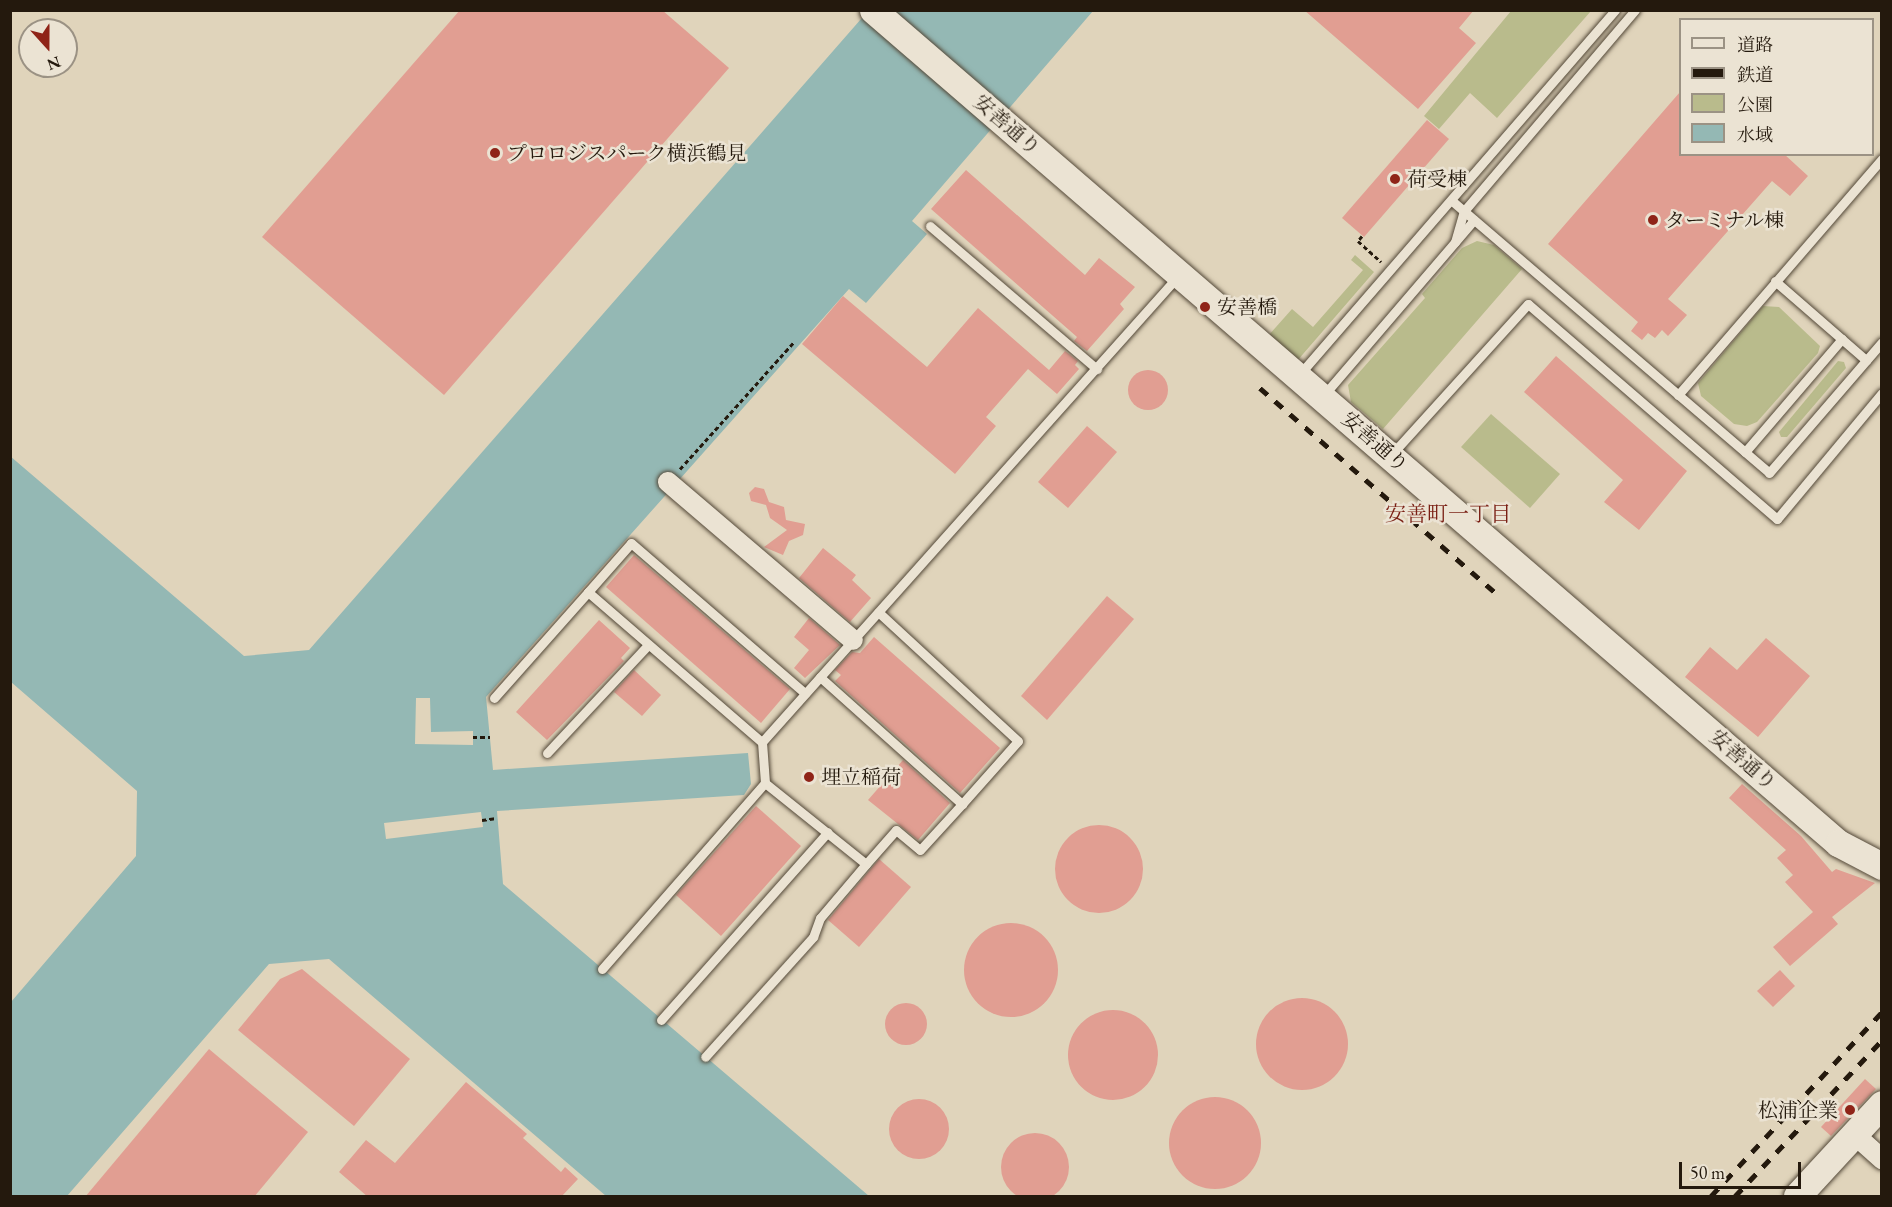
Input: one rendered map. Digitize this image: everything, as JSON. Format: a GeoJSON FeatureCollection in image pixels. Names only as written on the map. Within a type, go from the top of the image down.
{"type":"FeatureCollection","features":[{"type":"Feature","properties":{"kind":"street","name":"安善通り"},"geometry":{"type":"LineString","coordinates":[[873,10],[1299,375],[1838,843],[1881,866]]}},
{"type":"Feature","properties":{"kind":"street"},"geometry":{"type":"LineString","coordinates":[[668,482],[853,640]]}},
{"type":"Feature","properties":{"kind":"street"},"geometry":{"type":"LineString","coordinates":[[1797,1197],[1881,1104]]}},
{"type":"Feature","properties":{"kind":"street"},"geometry":{"type":"LineString","coordinates":[[1854,1134],[1881,1159]]}},
{"type":"Feature","properties":{"kind":"lane"},"geometry":{"type":"LineString","coordinates":[[1299,375],[1615,10]]}},
{"type":"Feature","properties":{"kind":"lane"},"geometry":{"type":"LineString","coordinates":[[1455,242],[1464,211],[1635,10]]}},
{"type":"Feature","properties":{"kind":"lane"},"geometry":{"type":"LineString","coordinates":[[1678,395],[1881,159]]}},
{"type":"Feature","properties":{"kind":"lane"},"geometry":{"type":"LineString","coordinates":[[1451,200],[1769,473],[1881,342]]}},
{"type":"Feature","properties":{"kind":"lane"},"geometry":{"type":"LineString","coordinates":[[1322,396],[1474,220]]}},
{"type":"Feature","properties":{"kind":"lane"},"geometry":{"type":"LineString","coordinates":[[930,226],[1097,369]]}},
{"type":"Feature","properties":{"kind":"lane"},"geometry":{"type":"LineString","coordinates":[[762,742],[1097,369],[1180,273]]}},
{"type":"Feature","properties":{"kind":"lane"},"geometry":{"type":"LineString","coordinates":[[1775,281],[1866,360]]}},
{"type":"Feature","properties":{"kind":"lane"},"geometry":{"type":"LineString","coordinates":[[1391,456],[1528,304],[1777,519],[1881,393]]}},
{"type":"Feature","properties":{"kind":"lane"},"geometry":{"type":"LineString","coordinates":[[1744,452],[1842,339]]}},
{"type":"Feature","properties":{"kind":"lane"},"geometry":{"type":"LineString","coordinates":[[494,698],[631,543],[805,693]]}},
{"type":"Feature","properties":{"kind":"lane"},"geometry":{"type":"LineString","coordinates":[[588,592],[762,742],[765,783],[602,969]]}},
{"type":"Feature","properties":{"kind":"lane"},"geometry":{"type":"LineString","coordinates":[[705,1057],[813,937],[820,918],[896,830],[920,850],[1018,741],[878,612]]}},
{"type":"Feature","properties":{"kind":"lane"},"geometry":{"type":"LineString","coordinates":[[547,753],[648,645]]}},
{"type":"Feature","properties":{"kind":"lane"},"geometry":{"type":"LineString","coordinates":[[820,677],[962,804]]}},
{"type":"Feature","properties":{"kind":"lane"},"geometry":{"type":"LineString","coordinates":[[765,783],[866,864]]}},
{"type":"Feature","properties":{"kind":"lane"},"geometry":{"type":"LineString","coordinates":[[661,1020],[828,832]]}},
{"type":"Feature","properties":{"kind":"path"},"geometry":{"type":"LineString","coordinates":[[1362,236],[1358,241],[1381,262]]}},
{"type":"Feature","properties":{"kind":"path"},"geometry":{"type":"LineString","coordinates":[[668,482],[794,342]]}},
{"type":"Feature","properties":{"kind":"path"},"geometry":{"type":"LineString","coordinates":[[473,737],[490,737]]}},
{"type":"Feature","properties":{"kind":"path"},"geometry":{"type":"LineString","coordinates":[[482,820],[497,818]]}},
{"type":"Feature","properties":{"kind":"green space"},"geometry":{"type":"Polygon","coordinates":[[[1511,11],[1591,11],[1497,118],[1470,93],[1439,129],[1424,116],[1511,11]]]}},
{"type":"Feature","properties":{"kind":"green space"},"geometry":{"type":"Polygon","coordinates":[[[1477,241],[1494,245],[1522,269],[1383,429],[1351,402],[1348,385],[1425,298],[1422,294],[1462,248],[1477,241]]]}},
{"type":"Feature","properties":{"kind":"green space"},"geometry":{"type":"Polygon","coordinates":[[[1355,255],[1374,272],[1297,361],[1268,336],[1292,309],[1313,327],[1363,270],[1351,260],[1355,255]]]}},
{"type":"Feature","properties":{"kind":"green space"},"geometry":{"type":"Polygon","coordinates":[[[1763,306],[1779,307],[1820,346],[1818,353],[1757,422],[1747,426],[1734,424],[1701,396],[1698,383],[1763,306]]]}},
{"type":"Feature","properties":{"kind":"green space"},"geometry":{"type":"Polygon","coordinates":[[[1838,361],[1844,362],[1846,368],[1787,437],[1781,437],[1779,432],[1838,361]]]}},
{"type":"Feature","properties":{"kind":"green space"},"geometry":{"type":"Polygon","coordinates":[[[1491,414],[1560,474],[1530,508],[1461,447],[1491,414]]]}},
{"type":"Feature","properties":{"kind":"water"},"geometry":{"type":"Polygon","coordinates":[[[868,11],[1093,11],[912,221],[927,234],[866,303],[849,289],[486,697],[493,770],[748,753],[751,784],[744,795],[497,811],[503,884],[869,1196],[606,1196],[329,959],[269,964],[67,1196],[11,1196],[11,1002],[136,856],[137,791],[11,682],[10,456],[244,656],[309,650],[868,11]]]}},
{"type":"Feature","properties":{"kind":"pier"},"geometry":{"type":"Polygon","coordinates":[[[416,698],[430,698],[431,732],[473,731],[473,745],[415,744],[416,698]]]}},
{"type":"Feature","properties":{"kind":"pier"},"geometry":{"type":"Polygon","coordinates":[[[481,812],[483,827],[386,839],[384,823],[481,812]]]}},
{"type":"Feature","properties":{"kind":"building","name":"プロロジスパーク横浜鶴見"},"geometry":{"type":"Polygon","coordinates":[[[460,10],[662,10],[729,68],[444,395],[262,237],[460,10]]]}},
{"type":"Feature","properties":{"kind":"building"},"geometry":{"type":"Polygon","coordinates":[[[1304,10],[1474,10],[1459,28],[1476,43],[1418,109],[1304,10]]]}},
{"type":"Feature","properties":{"kind":"building","name":"ターミナル棟"},"geometry":{"type":"Polygon","coordinates":[[[1679,93],[1679,156],[1786,156],[1808,176],[1790,196],[1772,181],[1668,299],[1687,315],[1668,336],[1662,330],[1655,338],[1648,333],[1642,340],[1631,331],[1638,322],[1548,244],[1679,93]]]}},
{"type":"Feature","properties":{"kind":"building","name":"荷受棟"},"geometry":{"type":"Polygon","coordinates":[[[1427,120],[1449,139],[1364,237],[1342,218],[1427,120]]]}},
{"type":"Feature","properties":{"kind":"building"},"geometry":{"type":"Polygon","coordinates":[[[966,170],[1085,275],[1099,258],[1135,287],[1120,304],[1124,309],[1087,351],[1074,341],[1077,337],[931,209],[966,170]]]}},
{"type":"Feature","properties":{"kind":"building"},"geometry":{"type":"Polygon","coordinates":[[[843,296],[927,367],[978,308],[1049,370],[1065,351],[1078,361],[1075,365],[1079,369],[1057,394],[1028,369],[986,417],[996,426],[955,474],[802,344],[843,296]]]}},
{"type":"Feature","properties":{"kind":"building"},"geometry":{"type":"Polygon","coordinates":[[[1556,356],[1687,471],[1639,530],[1604,502],[1623,480],[1524,392],[1556,356]]]}},
{"type":"Feature","properties":{"kind":"building"},"geometry":{"type":"Polygon","coordinates":[[[1148,370],[1156,371],[1162,376],[1167,382],[1167,398],[1162,404],[1156,409],[1148,410],[1140,409],[1134,404],[1129,398],[1128,390],[1129,382],[1134,376],[1140,371],[1148,370]]]}},
{"type":"Feature","properties":{"kind":"building"},"geometry":{"type":"Polygon","coordinates":[[[1087,426],[1117,452],[1068,508],[1038,482],[1087,426]]]}},
{"type":"Feature","properties":{"kind":"building"},"geometry":{"type":"Polygon","coordinates":[[[755,487],[764,489],[769,502],[784,507],[786,520],[805,524],[803,535],[789,541],[783,555],[764,547],[787,530],[770,518],[766,505],[751,501],[749,493],[755,487]]]}},
{"type":"Feature","properties":{"kind":"building"},"geometry":{"type":"Polygon","coordinates":[[[823,548],[856,575],[852,580],[871,598],[850,622],[799,578],[823,548]]]}},
{"type":"Feature","properties":{"kind":"building"},"geometry":{"type":"Polygon","coordinates":[[[634,555],[790,689],[761,723],[606,587],[634,555]]]}},
{"type":"Feature","properties":{"kind":"building"},"geometry":{"type":"Polygon","coordinates":[[[1107,596],[1134,619],[1047,720],[1021,696],[1107,596]]]}},
{"type":"Feature","properties":{"kind":"building"},"geometry":{"type":"Polygon","coordinates":[[[809,618],[840,645],[805,678],[794,668],[809,650],[794,637],[809,618]]]}},
{"type":"Feature","properties":{"kind":"building"},"geometry":{"type":"Polygon","coordinates":[[[599,620],[630,648],[621,658],[624,661],[547,740],[516,712],[599,620]]]}},
{"type":"Feature","properties":{"kind":"building"},"geometry":{"type":"Polygon","coordinates":[[[874,637],[1000,748],[960,793],[835,681],[841,675],[835,670],[852,652],[860,653],[874,637]]]}},
{"type":"Feature","properties":{"kind":"building"},"geometry":{"type":"Polygon","coordinates":[[[1766,638],[1810,676],[1758,737],[1685,677],[1710,647],[1737,670],[1766,638]]]}},
{"type":"Feature","properties":{"kind":"building"},"geometry":{"type":"Polygon","coordinates":[[[634,670],[661,695],[642,716],[614,692],[634,670]]]}},
{"type":"Feature","properties":{"kind":"building"},"geometry":{"type":"Polygon","coordinates":[[[903,760],[950,803],[918,840],[868,800],[903,760]]]}},
{"type":"Feature","properties":{"kind":"building"},"geometry":{"type":"Polygon","coordinates":[[[1742,784],[1801,836],[1832,872],[1836,869],[1875,883],[1832,917],[1838,924],[1790,966],[1773,947],[1813,912],[1785,882],[1793,875],[1777,858],[1786,850],[1729,798],[1742,784]]]}},
{"type":"Feature","properties":{"kind":"building"},"geometry":{"type":"Polygon","coordinates":[[[756,806],[801,846],[721,936],[676,895],[756,806]]]}},
{"type":"Feature","properties":{"kind":"building"},"geometry":{"type":"Polygon","coordinates":[[[1099,825],[1116,829],[1130,838],[1139,852],[1143,869],[1139,886],[1130,900],[1116,909],[1099,913],[1082,909],[1068,900],[1059,886],[1055,869],[1059,852],[1068,838],[1082,829],[1099,825]]]}},
{"type":"Feature","properties":{"kind":"building"},"geometry":{"type":"Polygon","coordinates":[[[879,859],[911,887],[859,947],[828,920],[879,859]]]}},
{"type":"Feature","properties":{"kind":"building"},"geometry":{"type":"Polygon","coordinates":[[[1011,923],[1029,927],[1044,937],[1054,952],[1058,970],[1054,988],[1044,1003],[1029,1013],[1011,1017],[993,1013],[978,1003],[968,988],[964,970],[968,952],[978,937],[993,927],[1011,923]]]}},
{"type":"Feature","properties":{"kind":"building"},"geometry":{"type":"Polygon","coordinates":[[[302,969],[410,1059],[354,1126],[238,1030],[280,979],[302,969]]]}},
{"type":"Feature","properties":{"kind":"building"},"geometry":{"type":"Polygon","coordinates":[[[1780,970],[1795,986],[1773,1007],[1757,991],[1780,970]]]}},
{"type":"Feature","properties":{"kind":"building"},"geometry":{"type":"Polygon","coordinates":[[[1302,998],[1320,1002],[1334,1012],[1344,1026],[1348,1044],[1344,1062],[1334,1076],[1320,1086],[1302,1090],[1284,1086],[1270,1076],[1260,1062],[1256,1044],[1260,1026],[1270,1012],[1284,1002],[1302,998]]]}},
{"type":"Feature","properties":{"kind":"building"},"geometry":{"type":"Polygon","coordinates":[[[906,1003],[921,1009],[927,1024],[921,1039],[906,1045],[891,1039],[885,1024],[891,1009],[906,1003]]]}},
{"type":"Feature","properties":{"kind":"building"},"geometry":{"type":"Polygon","coordinates":[[[1113,1010],[1130,1014],[1145,1023],[1154,1038],[1158,1055],[1154,1072],[1145,1087],[1130,1096],[1113,1100],[1096,1096],[1081,1087],[1072,1072],[1068,1055],[1072,1038],[1081,1023],[1096,1014],[1113,1010]]]}},
{"type":"Feature","properties":{"kind":"building"},"geometry":{"type":"Polygon","coordinates":[[[209,1049],[308,1132],[254,1197],[85,1197],[209,1049]]]}},
{"type":"Feature","properties":{"kind":"building","name":"松浦企業"},"geometry":{"type":"Polygon","coordinates":[[[1865,1079],[1876,1089],[1831,1136],[1821,1127],[1865,1079]]]}},
{"type":"Feature","properties":{"kind":"building"},"geometry":{"type":"Polygon","coordinates":[[[466,1082],[527,1134],[523,1138],[561,1172],[565,1167],[578,1179],[561,1197],[368,1197],[339,1172],[366,1140],[395,1163],[466,1082]]]}},
{"type":"Feature","properties":{"kind":"building"},"geometry":{"type":"Polygon","coordinates":[[[1215,1097],[1233,1100],[1248,1110],[1258,1125],[1261,1143],[1258,1161],[1248,1176],[1233,1186],[1215,1189],[1197,1186],[1182,1176],[1172,1161],[1169,1143],[1172,1125],[1182,1110],[1197,1100],[1215,1097]]]}},
{"type":"Feature","properties":{"kind":"building"},"geometry":{"type":"Polygon","coordinates":[[[913,1099],[925,1099],[941,1107],[947,1117],[949,1129],[947,1141],[941,1151],[925,1159],[913,1159],[897,1151],[889,1135],[889,1123],[897,1107],[913,1099]]]}},
{"type":"Feature","properties":{"kind":"building"},"geometry":{"type":"Polygon","coordinates":[[[1035,1133],[1048,1136],[1059,1143],[1066,1154],[1069,1167],[1066,1180],[1059,1191],[1048,1198],[1035,1201],[1022,1198],[1011,1191],[1004,1180],[1001,1167],[1004,1154],[1011,1143],[1022,1136],[1035,1133]]]}},
{"type":"Feature","properties":{"kind":"railway"},"geometry":{"type":"LineString","coordinates":[[1260,388],[1499,596]]}},
{"type":"Feature","properties":{"kind":"railway"},"geometry":{"type":"LineString","coordinates":[[1711,1196],[1882,1012]]}},
{"type":"Feature","properties":{"kind":"railway"},"geometry":{"type":"LineString","coordinates":[[1735,1196],[1882,1040]]}},
{"type":"Feature","properties":{"kind":"place","name":"プロロジスパーク横浜鶴見"},"geometry":{"type":"Point","coordinates":[495,153]}},
{"type":"Feature","properties":{"kind":"place","name":"荷受棟"},"geometry":{"type":"Point","coordinates":[1395,179]}},
{"type":"Feature","properties":{"kind":"place","name":"ターミナル棟"},"geometry":{"type":"Point","coordinates":[1653,220]}},
{"type":"Feature","properties":{"kind":"place","name":"安善橋"},"geometry":{"type":"Point","coordinates":[1205,307]}},
{"type":"Feature","properties":{"kind":"place","name":"埋立稲荷"},"geometry":{"type":"Point","coordinates":[809,777]}},
{"type":"Feature","properties":{"kind":"place","name":"松浦企業"},"geometry":{"type":"Point","coordinates":[1850,1110]}},
{"type":"Feature","properties":{"kind":"district","name":"安善町一丁目"},"geometry":{"type":"Point","coordinates":[1448,514]}}]}
